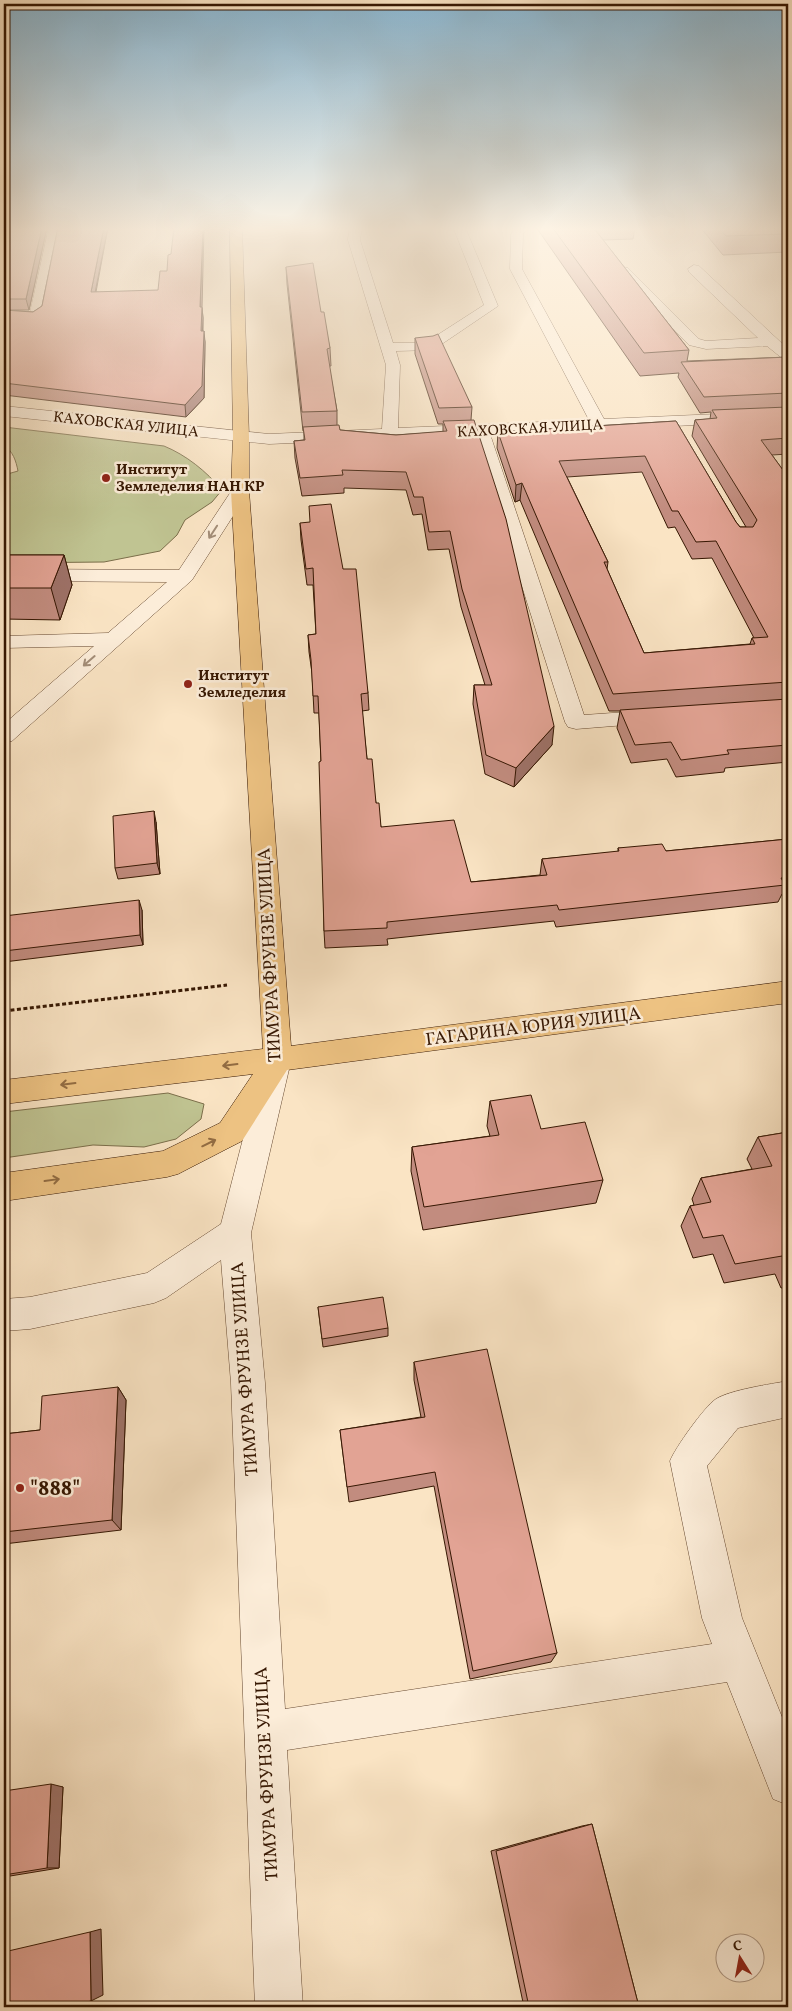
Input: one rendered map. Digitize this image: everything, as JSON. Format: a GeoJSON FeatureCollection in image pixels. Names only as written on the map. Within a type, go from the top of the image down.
{"type":"FeatureCollection","features":[{"type":"Feature","properties":{"kind":"main road","name":"ТИМУРА ФРУНЗЕ УЛИЦА"},"geometry":{"type":"LineString","coordinates":[[238,321],[241,436],[240,492],[278,1059]]}},
{"type":"Feature","properties":{"kind":"main road","name":"ГАГАРИНА ЮРИЯ УЛИЦА"},"geometry":{"type":"LineString","coordinates":[[4,1092],[278,1059],[788,992]]}},
{"type":"Feature","properties":{"kind":"main road"},"geometry":{"type":"LineString","coordinates":[[4,1187],[168,1164],[231,1132],[278,1059]]}},
{"type":"Feature","properties":{"kind":"street"},"geometry":{"type":"LineString","coordinates":[[380,321],[393,365],[390,435]]}},
{"type":"Feature","properties":{"kind":"street"},"geometry":{"type":"LineString","coordinates":[[389,347],[428,346],[467,321]]}},
{"type":"Feature","properties":{"kind":"street"},"geometry":{"type":"LineString","coordinates":[[544,321],[599,424]]}},
{"type":"Feature","properties":{"kind":"street"},"geometry":{"type":"LineString","coordinates":[[673,321],[694,342],[706,345],[770,342]]}},
{"type":"Feature","properties":{"kind":"street"},"geometry":{"type":"LineString","coordinates":[[748,321],[788,356]]}},
{"type":"Feature","properties":{"kind":"street","name":"КАХОВСКАЯ УЛИЦА"},"geometry":{"type":"LineString","coordinates":[[4,411],[269,439],[788,416]]}},
{"type":"Feature","properties":{"kind":"street"},"geometry":{"type":"LineString","coordinates":[[672,420],[682,437]]}},
{"type":"Feature","properties":{"kind":"street"},"geometry":{"type":"LineString","coordinates":[[481,430],[576,722],[673,715]]}},
{"type":"Feature","properties":{"kind":"street"},"geometry":{"type":"LineString","coordinates":[[4,736],[185,576],[240,492]]}},
{"type":"Feature","properties":{"kind":"street"},"geometry":{"type":"LineString","coordinates":[[4,576],[185,576]]}},
{"type":"Feature","properties":{"kind":"street"},"geometry":{"type":"LineString","coordinates":[[4,642],[114,638]]}},
{"type":"Feature","properties":{"kind":"street","name":"ТИМУРА ФРУНЗЕ УЛИЦА"},"geometry":{"type":"LineString","coordinates":[[278,1059],[235,1233],[248,1383],[279,2007]]}},
{"type":"Feature","properties":{"kind":"street"},"geometry":{"type":"LineString","coordinates":[[4,1315],[30,1313],[154,1287],[235,1233]]}},
{"type":"Feature","properties":{"kind":"street"},"geometry":{"type":"LineString","coordinates":[[788,1399],[728,1412],[688,1461],[722,1618],[788,1784]]}},
{"type":"Feature","properties":{"kind":"street"},"geometry":{"type":"LineString","coordinates":[[264,1732],[738,1660]]}},
{"type":"Feature","properties":{"kind":"path"},"geometry":{"type":"LineString","coordinates":[[4,1012],[228,984]]}},
{"type":"Feature","properties":{"kind":"green space","name":"Институт Земледелия НАН КР"},"geometry":{"type":"Polygon","coordinates":[[[4,427],[164,446],[195,464],[222,490],[212,502],[185,520],[177,535],[160,551],[104,562],[4,563],[4,475],[18,471],[14,457],[4,446],[4,427]]]}},
{"type":"Feature","properties":{"kind":"green space"},"geometry":{"type":"Polygon","coordinates":[[[168,1093],[204,1104],[201,1119],[176,1139],[144,1147],[93,1145],[4,1158],[4,1112],[168,1093]]]}},
{"type":"Feature","properties":{"kind":"building"},"geometry":{"type":"Polygon","coordinates":[[[4,321],[201,321],[201,331],[204,331],[202,386],[185,405],[4,383],[4,321]]]}},
{"type":"Feature","properties":{"kind":"building"},"geometry":{"type":"Polygon","coordinates":[[[292,321],[325,321],[330,348],[327,349],[337,411],[302,412],[292,321]]]}},
{"type":"Feature","properties":{"kind":"building"},"geometry":{"type":"Polygon","coordinates":[[[621,321],[666,321],[689,350],[644,353],[621,321]]]}},
{"type":"Feature","properties":{"kind":"building"},"geometry":{"type":"Polygon","coordinates":[[[438,334],[472,407],[439,408],[415,338],[438,334]]]}},
{"type":"Feature","properties":{"kind":"building"},"geometry":{"type":"Polygon","coordinates":[[[788,357],[788,393],[704,397],[681,362],[788,357]]]}},
{"type":"Feature","properties":{"kind":"building"},"geometry":{"type":"Polygon","coordinates":[[[788,407],[788,438],[761,440],[788,477],[788,682],[613,694],[522,483],[516,485],[498,432],[676,421],[736,522],[740,527],[753,527],[757,520],[695,420],[717,418],[712,410],[788,407]],[[645,456],[559,461],[608,562],[604,562],[644,653],[755,644],[752,638],[768,637],[716,541],[696,542],[678,511],[672,511],[645,456]]]}},
{"type":"Feature","properties":{"kind":"building"},"geometry":{"type":"Polygon","coordinates":[[[474,420],[506,519],[554,726],[516,768],[486,755],[474,685],[492,685],[462,589],[450,531],[429,532],[423,497],[414,497],[406,472],[342,470],[343,475],[300,478],[294,441],[305,440],[303,427],[339,425],[340,430],[396,435],[447,431],[443,421],[474,420]]]}},
{"type":"Feature","properties":{"kind":"building"},"geometry":{"type":"Polygon","coordinates":[[[331,504],[343,569],[356,569],[368,693],[361,694],[367,759],[372,759],[376,803],[379,803],[381,827],[454,820],[471,882],[547,875],[542,859],[619,851],[618,848],[662,844],[666,851],[788,839],[788,877],[781,878],[785,885],[559,910],[557,905],[387,922],[387,928],[324,931],[318,696],[313,696],[308,635],[316,634],[313,568],[306,569],[300,523],[310,522],[309,506],[331,504]]]}},
{"type":"Feature","properties":{"kind":"building"},"geometry":{"type":"Polygon","coordinates":[[[4,555],[64,555],[51,588],[4,588],[4,555]]]}},
{"type":"Feature","properties":{"kind":"building"},"geometry":{"type":"Polygon","coordinates":[[[788,699],[788,745],[727,750],[729,754],[681,760],[671,742],[635,745],[620,710],[788,699]]]}},
{"type":"Feature","properties":{"kind":"building"},"geometry":{"type":"Polygon","coordinates":[[[154,811],[157,863],[115,868],[113,816],[154,811]]]}},
{"type":"Feature","properties":{"kind":"building"},"geometry":{"type":"Polygon","coordinates":[[[139,900],[140,935],[4,951],[4,916],[139,900]]]}},
{"type":"Feature","properties":{"kind":"building"},"geometry":{"type":"Polygon","coordinates":[[[531,1095],[541,1129],[585,1122],[603,1180],[424,1207],[412,1147],[499,1135],[490,1101],[531,1095]]]}},
{"type":"Feature","properties":{"kind":"building"},"geometry":{"type":"Polygon","coordinates":[[[788,1132],[788,1255],[735,1264],[723,1235],[703,1238],[690,1206],[711,1202],[701,1178],[772,1166],[758,1137],[788,1132]]]}},
{"type":"Feature","properties":{"kind":"building"},"geometry":{"type":"Polygon","coordinates":[[[383,1297],[388,1328],[322,1339],[318,1307],[383,1297]]]}},
{"type":"Feature","properties":{"kind":"building"},"geometry":{"type":"Polygon","coordinates":[[[487,1349],[557,1653],[473,1671],[435,1472],[347,1487],[340,1430],[425,1417],[414,1362],[487,1349]]]}},
{"type":"Feature","properties":{"kind":"building"},"geometry":{"type":"Polygon","coordinates":[[[118,1387],[112,1520],[4,1532],[4,1434],[40,1430],[42,1396],[118,1387]]]}},
{"type":"Feature","properties":{"kind":"building"},"geometry":{"type":"Polygon","coordinates":[[[51,1784],[47,1868],[4,1875],[4,1791],[51,1784]]]}},
{"type":"Feature","properties":{"kind":"building"},"geometry":{"type":"Polygon","coordinates":[[[592,1824],[639,2007],[529,2007],[496,1851],[592,1824]]]}},
{"type":"Feature","properties":{"kind":"building"},"geometry":{"type":"Polygon","coordinates":[[[90,1932],[91,2001],[65,2007],[4,2007],[4,1952],[90,1932]]]}},
{"type":"Feature","properties":{"kind":"place","name":"Институт Земледелия НАН КР"},"geometry":{"type":"Point","coordinates":[106,478]}},
{"type":"Feature","properties":{"kind":"place","name":"Институт Земледелия"},"geometry":{"type":"Point","coordinates":[188,684]}},
{"type":"Feature","properties":{"kind":"place","name":"\"888\""},"geometry":{"type":"Point","coordinates":[20,1488]}}]}
